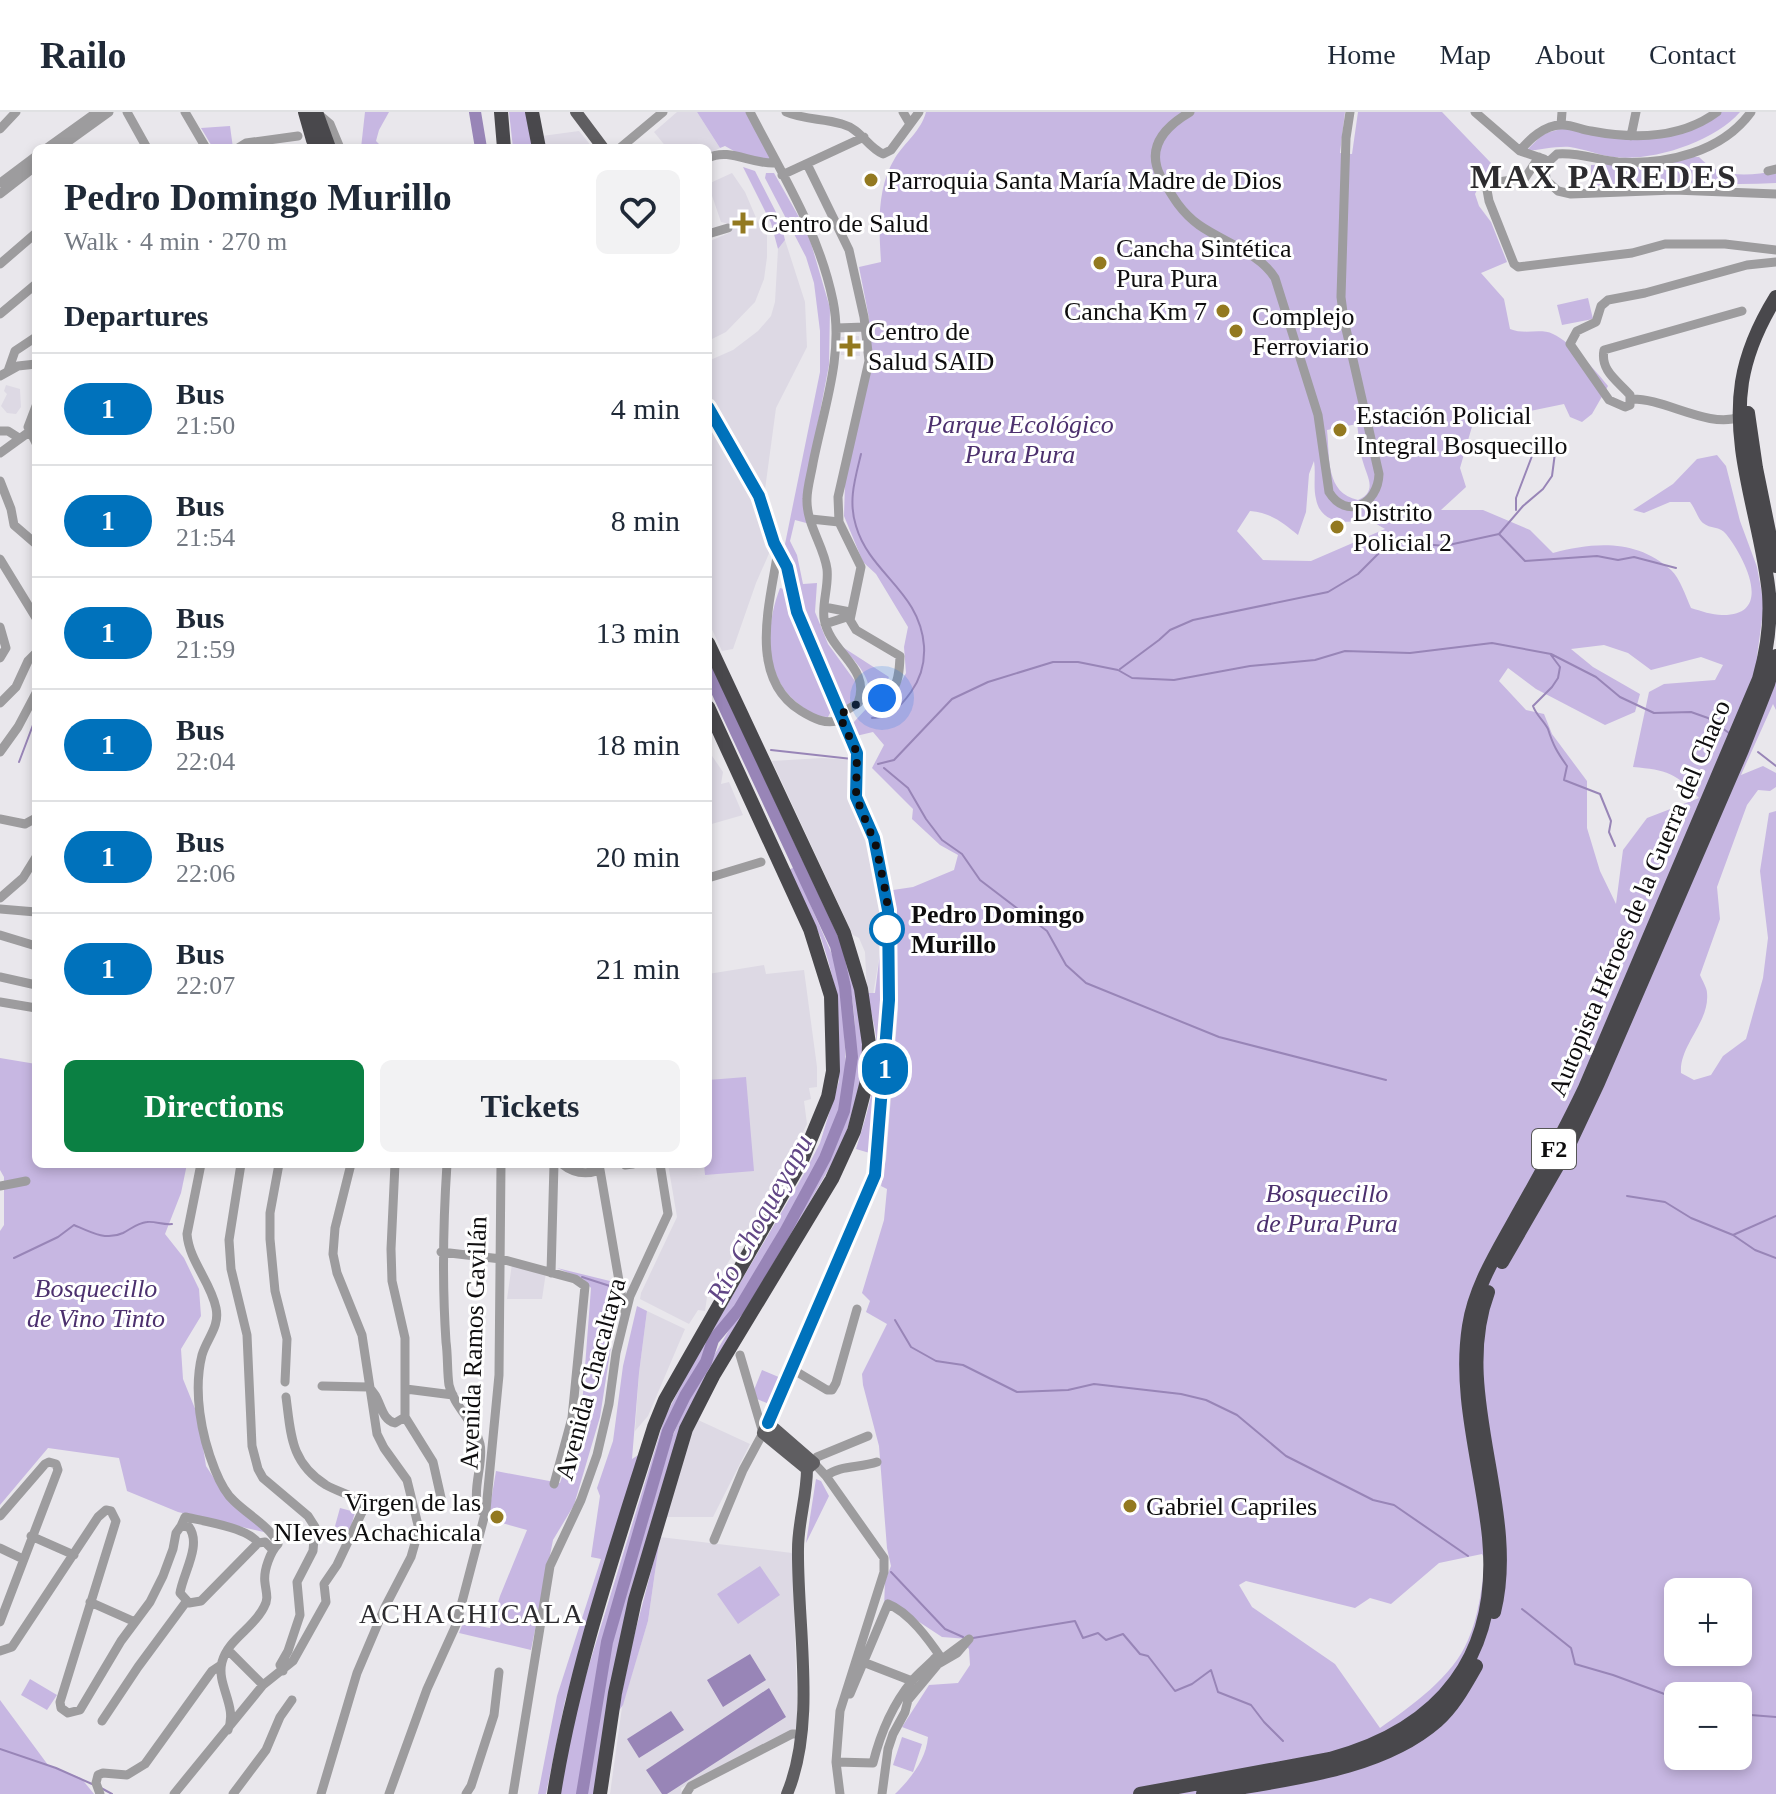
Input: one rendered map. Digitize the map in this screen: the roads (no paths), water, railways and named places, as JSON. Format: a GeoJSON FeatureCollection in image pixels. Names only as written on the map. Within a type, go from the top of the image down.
{"type":"FeatureCollection","features":[{"type":"Feature","properties":{"kind":"highway"},"geometry":{"type":"LineString","coordinates":[[492,112],[495,144]]}},
{"type":"Feature","properties":{"kind":"highway"},"geometry":{"type":"LineString","coordinates":[[501,112],[504,144]]}},
{"type":"Feature","properties":{"kind":"highway"},"geometry":{"type":"LineString","coordinates":[[532,112],[538,144]]}},
{"type":"Feature","properties":{"kind":"highway","name":"Autopista Héroes de la Guerra del Chaco"},"geometry":{"type":"LineString","coordinates":[[1140,1794],[1359,1751],[1391,1738],[1417,1721],[1438,1703],[1468,1662],[1484,1614],[1490,1555],[1468,1397],[1467,1347],[1473,1309],[1486,1273],[1567,1127],[1585,1088],[1759,679],[1766,654],[1769,597],[1742,447],[1740,417],[1742,381],[1750,350],[1776,297]]}},
{"type":"Feature","properties":{"kind":"highway"},"geometry":{"type":"LineString","coordinates":[[1776,310],[1757,351],[1747,398],[1756,468],[1776,566]]}},
{"type":"Feature","properties":{"kind":"highway"},"geometry":{"type":"LineString","coordinates":[[600,1794],[615,1693],[635,1600],[686,1429],[707,1385],[832,1179],[854,1131],[868,1077],[869,1044],[864,1011],[844,933],[712,652]]}},
{"type":"Feature","properties":{"kind":"highway","name":"Autopista Héroes de la Guerra del Chaco"},"geometry":{"type":"LineString","coordinates":[[1203,1794],[1331,1769],[1393,1749],[1425,1730],[1447,1711],[1476,1666],[1488,1634],[1499,1580],[1498,1530],[1483,1428],[1477,1359],[1486,1297],[1566,1151],[1598,1083],[1742,750],[1776,656]]}},
{"type":"Feature","properties":{"kind":"highway"},"geometry":{"type":"LineString","coordinates":[[554,1794],[574,1694],[594,1620],[654,1427],[665,1400],[802,1160],[828,1097],[833,1071],[831,996],[810,929],[712,716]]}},
{"type":"Feature","properties":{"kind":"main road"},"geometry":{"type":"LineString","coordinates":[[576,112],[600,144]]}},
{"type":"Feature","properties":{"kind":"main road"},"geometry":{"type":"LineString","coordinates":[[712,414],[752,482],[787,567],[797,612],[857,753],[856,797],[874,838],[887,899],[889,1000],[875,1175],[766,1428],[810,1466],[798,1550],[802,1734],[796,1771],[787,1794]]}},
{"type":"Feature","properties":{"kind":"street"},"geometry":{"type":"LineString","coordinates":[[0,129],[16,112]]}},
{"type":"Feature","properties":{"kind":"street"},"geometry":{"type":"LineString","coordinates":[[53,144],[97,112]]}},
{"type":"Feature","properties":{"kind":"street"},"geometry":{"type":"LineString","coordinates":[[69,144],[109,112]]}},
{"type":"Feature","properties":{"kind":"street"},"geometry":{"type":"LineString","coordinates":[[127,112],[145,144]]}},
{"type":"Feature","properties":{"kind":"street"},"geometry":{"type":"LineString","coordinates":[[185,112],[204,144]]}},
{"type":"Feature","properties":{"kind":"street"},"geometry":{"type":"LineString","coordinates":[[625,144],[663,112]]}},
{"type":"Feature","properties":{"kind":"street"},"geometry":{"type":"LineString","coordinates":[[750,112],[816,238],[834,304],[837,328],[834,362],[806,498],[826,564],[825,624],[834,645],[859,676],[862,690],[855,706],[840,717],[820,721],[797,709],[771,671],[765,647],[778,549]]}},
{"type":"Feature","properties":{"kind":"street"},"geometry":{"type":"LineString","coordinates":[[786,112],[807,119],[842,124],[864,137],[883,154],[891,150],[919,112]]}},
{"type":"Feature","properties":{"kind":"street"},"geometry":{"type":"LineString","coordinates":[[903,112],[910,124]]}},
{"type":"Feature","properties":{"kind":"street"},"geometry":{"type":"LineString","coordinates":[[1190,112],[1164,131],[1155,151],[1158,170],[1174,200],[1188,216],[1272,272],[1286,305],[1318,415],[1329,492],[1341,504],[1359,506],[1371,500],[1379,474],[1341,297],[1346,138],[1350,112]]}},
{"type":"Feature","properties":{"kind":"street"},"geometry":{"type":"LineString","coordinates":[[1475,112],[1520,151],[1544,159]]}},
{"type":"Feature","properties":{"kind":"street"},"geometry":{"type":"LineString","coordinates":[[1561,125],[1562,112]]}},
{"type":"Feature","properties":{"kind":"street"},"geometry":{"type":"LineString","coordinates":[[1631,136],[1636,112]]}},
{"type":"Feature","properties":{"kind":"street"},"geometry":{"type":"LineString","coordinates":[[1520,151],[1535,135],[1561,125],[1631,136],[1683,130],[1717,112]]}},
{"type":"Feature","properties":{"kind":"street"},"geometry":{"type":"LineString","coordinates":[[1751,112],[1727,138],[1687,155],[1619,162],[1557,154],[1544,159],[1525,178],[1492,183],[1487,190],[1494,215],[1518,267],[1632,253],[1665,244],[1725,244],[1776,250]]}},
{"type":"Feature","properties":{"kind":"street"},"geometry":{"type":"LineString","coordinates":[[244,144],[330,124],[338,144]]}},
{"type":"Feature","properties":{"kind":"street"},"geometry":{"type":"LineString","coordinates":[[782,175],[864,137]]}},
{"type":"Feature","properties":{"kind":"street"},"geometry":{"type":"LineString","coordinates":[[712,156],[723,152],[739,159],[776,163]]}},
{"type":"Feature","properties":{"kind":"street"},"geometry":{"type":"LineString","coordinates":[[0,183],[32,159]]}},
{"type":"Feature","properties":{"kind":"street"},"geometry":{"type":"LineString","coordinates":[[1544,159],[1546,180],[1552,188],[1564,193],[1674,190],[1776,194]]}},
{"type":"Feature","properties":{"kind":"street"},"geometry":{"type":"LineString","coordinates":[[807,164],[849,250],[865,322],[869,361],[838,497],[839,522],[861,567],[850,614],[856,630],[900,656],[900,677],[893,689],[882,698],[859,700]]}},
{"type":"Feature","properties":{"kind":"street"},"geometry":{"type":"LineString","coordinates":[[0,194],[32,169]]}},
{"type":"Feature","properties":{"kind":"street"},"geometry":{"type":"LineString","coordinates":[[712,233],[728,228]]}},
{"type":"Feature","properties":{"kind":"street"},"geometry":{"type":"LineString","coordinates":[[0,264],[32,236]]}},
{"type":"Feature","properties":{"kind":"street"},"geometry":{"type":"LineString","coordinates":[[1631,399],[1630,405],[1625,407],[1609,400],[1570,344],[1577,331],[1596,322],[1603,303],[1747,265],[1776,262]]}},
{"type":"Feature","properties":{"kind":"street"},"geometry":{"type":"LineString","coordinates":[[0,314],[32,287]]}},
{"type":"Feature","properties":{"kind":"street"},"geometry":{"type":"LineString","coordinates":[[1740,417],[1714,420],[1679,408],[1631,399],[1606,367],[1604,350],[1742,311]]}},
{"type":"Feature","properties":{"kind":"street"},"geometry":{"type":"LineString","coordinates":[[837,328],[865,322]]}},
{"type":"Feature","properties":{"kind":"street"},"geometry":{"type":"LineString","coordinates":[[4,374],[15,351],[32,340]]}},
{"type":"Feature","properties":{"kind":"street"},"geometry":{"type":"LineString","coordinates":[[4,374],[18,366],[32,364]]}},
{"type":"Feature","properties":{"kind":"street"},"geometry":{"type":"LineString","coordinates":[[32,413],[29,432],[32,437]]}},
{"type":"Feature","properties":{"kind":"street"},"geometry":{"type":"LineString","coordinates":[[0,431],[8,431],[19,438]]}},
{"type":"Feature","properties":{"kind":"street"},"geometry":{"type":"LineString","coordinates":[[0,453],[29,432]]}},
{"type":"Feature","properties":{"kind":"street"},"geometry":{"type":"LineString","coordinates":[[0,481],[5,489],[8,525],[32,541]]}},
{"type":"Feature","properties":{"kind":"street"},"geometry":{"type":"LineString","coordinates":[[811,519],[839,522]]}},
{"type":"Feature","properties":{"kind":"street"},"geometry":{"type":"LineString","coordinates":[[0,559],[32,611]]}},
{"type":"Feature","properties":{"kind":"street"},"geometry":{"type":"LineString","coordinates":[[824,607],[850,614]]}},
{"type":"Feature","properties":{"kind":"street"},"geometry":{"type":"LineString","coordinates":[[825,624],[850,614]]}},
{"type":"Feature","properties":{"kind":"street"},"geometry":{"type":"LineString","coordinates":[[0,627],[6,648],[0,658]]}},
{"type":"Feature","properties":{"kind":"street"},"geometry":{"type":"LineString","coordinates":[[0,703],[16,687],[32,657]]}},
{"type":"Feature","properties":{"kind":"street"},"geometry":{"type":"LineString","coordinates":[[0,752],[32,701]]}},
{"type":"Feature","properties":{"kind":"street"},"geometry":{"type":"LineString","coordinates":[[0,819],[25,824],[32,820]]}},
{"type":"Feature","properties":{"kind":"street"},"geometry":{"type":"LineString","coordinates":[[712,877],[761,862]]}},
{"type":"Feature","properties":{"kind":"street"},"geometry":{"type":"LineString","coordinates":[[0,898],[23,878],[32,863]]}},
{"type":"Feature","properties":{"kind":"street"},"geometry":{"type":"LineString","coordinates":[[0,909],[32,912]]}},
{"type":"Feature","properties":{"kind":"street"},"geometry":{"type":"LineString","coordinates":[[0,935],[32,945]]}},
{"type":"Feature","properties":{"kind":"street"},"geometry":{"type":"LineString","coordinates":[[0,977],[32,984]]}},
{"type":"Feature","properties":{"kind":"street"},"geometry":{"type":"LineString","coordinates":[[0,1002],[32,1007]]}},
{"type":"Feature","properties":{"kind":"street"},"geometry":{"type":"LineString","coordinates":[[100,1794],[96,1783],[98,1775],[127,1775],[140,1769],[203,1682],[221,1665],[228,1650],[264,1608],[267,1598],[265,1576],[272,1549],[278,1545],[277,1539],[229,1496],[215,1470],[206,1440],[197,1388],[204,1347],[216,1325],[216,1307],[188,1245],[187,1234],[200,1168]]}},
{"type":"Feature","properties":{"kind":"street"},"geometry":{"type":"LineString","coordinates":[[240,1168],[229,1240],[233,1280],[247,1335],[252,1446],[263,1478],[308,1516],[315,1527],[313,1551],[298,1575],[296,1586],[301,1610],[288,1651],[280,1665],[283,1671]]}},
{"type":"Feature","properties":{"kind":"street"},"geometry":{"type":"LineString","coordinates":[[278,1168],[270,1213],[270,1239],[275,1291],[287,1339],[285,1382]]}},
{"type":"Feature","properties":{"kind":"street"},"geometry":{"type":"LineString","coordinates":[[321,1794],[357,1673],[385,1607],[411,1557],[419,1529],[407,1480],[377,1434],[362,1335],[337,1273],[333,1254],[335,1228],[350,1168]]}},
{"type":"Feature","properties":{"kind":"street"},"geometry":{"type":"LineString","coordinates":[[394,1168],[392,1281],[405,1338],[405,1417],[433,1462],[442,1502]]}},
{"type":"Feature","properties":{"kind":"street"},"geometry":{"type":"LineString","coordinates":[[447,1168],[441,1252],[448,1372],[453,1395],[480,1443],[477,1499],[479,1509],[485,1514]]}},
{"type":"Feature","properties":{"kind":"street","name":"Avenida Ramos Gavilán"},"geometry":{"type":"LineString","coordinates":[[389,1794],[427,1689],[456,1625],[485,1514],[499,1375],[501,1168]]}},
{"type":"Feature","properties":{"kind":"street"},"geometry":{"type":"LineString","coordinates":[[551,1273],[554,1168]]}},
{"type":"Feature","properties":{"kind":"street"},"geometry":{"type":"LineString","coordinates":[[569,1168],[591,1173],[598,1168]]}},
{"type":"Feature","properties":{"kind":"street"},"geometry":{"type":"LineString","coordinates":[[599,1168],[625,1316]]}},
{"type":"Feature","properties":{"kind":"street","name":"Avenida Chacaltaya"},"geometry":{"type":"LineString","coordinates":[[513,1794],[550,1566],[581,1500],[597,1455],[625,1316],[668,1214],[661,1168]]}},
{"type":"Feature","properties":{"kind":"street"},"geometry":{"type":"LineString","coordinates":[[0,1186],[26,1181]]}},
{"type":"Feature","properties":{"kind":"street"},"geometry":{"type":"LineString","coordinates":[[441,1252],[501,1259],[575,1279],[585,1286],[572,1418],[554,1484]]}},
{"type":"Feature","properties":{"kind":"street"},"geometry":{"type":"LineString","coordinates":[[619,1275],[627,1278],[640,1275]]}},
{"type":"Feature","properties":{"kind":"street"},"geometry":{"type":"LineString","coordinates":[[792,1369],[832,1390],[857,1309]]}},
{"type":"Feature","properties":{"kind":"street"},"geometry":{"type":"LineString","coordinates":[[714,1540],[743,1470],[766,1428],[740,1355]]}},
{"type":"Feature","properties":{"kind":"street"},"geometry":{"type":"LineString","coordinates":[[322,1386],[368,1387]]}},
{"type":"Feature","properties":{"kind":"street"},"geometry":{"type":"LineString","coordinates":[[368,1387],[380,1402],[389,1422],[395,1423],[405,1417]]}},
{"type":"Feature","properties":{"kind":"street"},"geometry":{"type":"LineString","coordinates":[[406,1389],[453,1395]]}},
{"type":"Feature","properties":{"kind":"street"},"geometry":{"type":"LineString","coordinates":[[174,1794],[263,1685],[283,1671],[303,1645],[326,1602],[324,1584],[337,1565],[363,1510],[360,1501],[329,1487],[299,1460],[294,1450],[286,1397]]}},
{"type":"Feature","properties":{"kind":"street"},"geometry":{"type":"LineString","coordinates":[[840,1794],[836,1762],[840,1715],[861,1638],[884,1572],[884,1558],[826,1476],[810,1466],[817,1457],[868,1436]]}},
{"type":"Feature","properties":{"kind":"street"},"geometry":{"type":"LineString","coordinates":[[0,1516],[39,1470],[47,1462],[54,1462],[58,1470],[0,1622]]}},
{"type":"Feature","properties":{"kind":"street"},"geometry":{"type":"LineString","coordinates":[[826,1476],[836,1469],[877,1462]]}},
{"type":"Feature","properties":{"kind":"street"},"geometry":{"type":"LineString","coordinates":[[0,1651],[12,1647],[98,1517],[106,1510],[111,1511],[116,1521],[60,1702],[66,1712],[80,1710],[150,1602],[185,1517],[245,1533],[258,1543]]}},
{"type":"Feature","properties":{"kind":"street"},"geometry":{"type":"LineString","coordinates":[[181,1526],[189,1527],[194,1539],[180,1591],[186,1602],[193,1604],[201,1601],[258,1543],[265,1542],[272,1549]]}},
{"type":"Feature","properties":{"kind":"street"},"geometry":{"type":"LineString","coordinates":[[31,1536],[74,1555]]}},
{"type":"Feature","properties":{"kind":"street"},"geometry":{"type":"LineString","coordinates":[[0,1548],[23,1559]]}},
{"type":"Feature","properties":{"kind":"street"},"geometry":{"type":"LineString","coordinates":[[90,1602],[135,1622]]}},
{"type":"Feature","properties":{"kind":"street"},"geometry":{"type":"LineString","coordinates":[[102,1721],[186,1602]]}},
{"type":"Feature","properties":{"kind":"street"},"geometry":{"type":"LineString","coordinates":[[840,1715],[888,1604],[898,1608],[927,1637],[940,1657]]}},
{"type":"Feature","properties":{"kind":"street"},"geometry":{"type":"LineString","coordinates":[[836,1762],[873,1763],[886,1724],[912,1681],[940,1657],[969,1639],[957,1653],[938,1664],[908,1700],[888,1749],[882,1794]]}},
{"type":"Feature","properties":{"kind":"street"},"geometry":{"type":"LineString","coordinates":[[228,1650],[263,1685]]}},
{"type":"Feature","properties":{"kind":"street"},"geometry":{"type":"LineString","coordinates":[[863,1662],[912,1681]]}},
{"type":"Feature","properties":{"kind":"street"},"geometry":{"type":"LineString","coordinates":[[221,1665],[230,1703],[228,1730]]}},
{"type":"Feature","properties":{"kind":"street"},"geometry":{"type":"LineString","coordinates":[[466,1794],[494,1715],[499,1672]]}},
{"type":"Feature","properties":{"kind":"street"},"geometry":{"type":"LineString","coordinates":[[233,1794],[266,1750],[280,1717],[292,1700]]}},
{"type":"Feature","properties":{"kind":"street"},"geometry":{"type":"LineString","coordinates":[[686,1794],[691,1786],[792,1734],[802,1734]]}},
{"type":"Feature","properties":{"kind":"waterway","name":"Río Choqueyapu"},"geometry":{"type":"LineString","coordinates":[[475,112],[480,144]]}},
{"type":"Feature","properties":{"kind":"waterway"},"geometry":{"type":"LineString","coordinates":[[1120,669],[1170,630],[1193,620],[1328,592],[1358,574],[1384,548],[1404,542],[1444,546],[1499,534],[1552,476],[1555,453],[1551,437]]}},
{"type":"Feature","properties":{"kind":"waterway"},"geometry":{"type":"LineString","coordinates":[[1516,510],[1516,498],[1532,456],[1533,439]]}},
{"type":"Feature","properties":{"kind":"waterway"},"geometry":{"type":"LineString","coordinates":[[861,454],[852,499],[856,526],[872,557],[914,611],[924,646],[922,670],[911,692],[894,710],[872,718]]}},
{"type":"Feature","properties":{"kind":"waterway"},"geometry":{"type":"LineString","coordinates":[[1499,534],[1525,561],[1597,556],[1618,560],[1634,557],[1676,568]]}},
{"type":"Feature","properties":{"kind":"waterway"},"geometry":{"type":"LineString","coordinates":[[878,764],[894,760],[952,699],[988,682],[1053,662],[1078,662],[1118,670],[1132,678],[1174,680],[1250,666],[1315,660],[1345,651],[1410,653],[1492,643],[1551,654],[1596,677],[1620,697],[1654,713],[1691,712],[1708,718],[1729,733]]}},
{"type":"Feature","properties":{"kind":"waterway"},"geometry":{"type":"LineString","coordinates":[[1551,655],[1560,667],[1558,678],[1533,706],[1567,766],[1564,780],[1600,794],[1611,821],[1609,832],[1615,846]]}},
{"type":"Feature","properties":{"kind":"waterway","name":"Río Choqueyapu"},"geometry":{"type":"LineString","coordinates":[[582,1794],[607,1642],[668,1431],[706,1362],[713,1340],[739,1309],[825,1158],[844,1111],[852,1057],[845,987],[836,946],[712,681]]}},
{"type":"Feature","properties":{"kind":"waterway"},"geometry":{"type":"LineString","coordinates":[[19,762],[32,728]]}},
{"type":"Feature","properties":{"kind":"waterway"},"geometry":{"type":"LineString","coordinates":[[771,750],[852,759]]}},
{"type":"Feature","properties":{"kind":"waterway"},"geometry":{"type":"LineString","coordinates":[[1758,752],[1776,766]]}},
{"type":"Feature","properties":{"kind":"waterway"},"geometry":{"type":"LineString","coordinates":[[884,768],[908,788],[942,840],[962,854],[980,880],[1047,931],[1066,965],[1086,983],[1219,1037],[1386,1080]]}},
{"type":"Feature","properties":{"kind":"waterway"},"geometry":{"type":"LineString","coordinates":[[1627,1196],[1665,1202],[1691,1218],[1733,1235],[1755,1250],[1776,1258]]}},
{"type":"Feature","properties":{"kind":"waterway"},"geometry":{"type":"LineString","coordinates":[[1733,1235],[1776,1216]]}},
{"type":"Feature","properties":{"kind":"waterway"},"geometry":{"type":"LineString","coordinates":[[14,1258],[58,1237],[74,1225],[98,1235],[110,1236],[143,1223],[172,1224]]}},
{"type":"Feature","properties":{"kind":"waterway"},"geometry":{"type":"LineString","coordinates":[[582,1277],[613,1287]]}},
{"type":"Feature","properties":{"kind":"waterway"},"geometry":{"type":"LineString","coordinates":[[895,1320],[911,1347],[936,1361],[963,1365],[1017,1392],[1068,1390],[1094,1384],[1181,1394],[1206,1400],[1237,1415],[1286,1456],[1373,1500],[1394,1505],[1468,1556]]}},
{"type":"Feature","properties":{"kind":"waterway"},"geometry":{"type":"LineString","coordinates":[[891,1572],[945,1629],[963,1637]]}},
{"type":"Feature","properties":{"kind":"waterway"},"geometry":{"type":"LineString","coordinates":[[1522,1609],[1571,1648],[1575,1664],[1664,1694]]}},
{"type":"Feature","properties":{"kind":"waterway"},"geometry":{"type":"LineString","coordinates":[[973,1638],[1075,1621],[1083,1638],[1098,1633],[1106,1640],[1123,1634],[1140,1654],[1148,1656],[1175,1691],[1192,1684],[1211,1670],[1218,1692],[1251,1705],[1283,1741]]}},
{"type":"Feature","properties":{"kind":"waterway"},"geometry":{"type":"LineString","coordinates":[[1752,1715],[1776,1717]]}},
{"type":"Feature","properties":{"kind":"waterway"},"geometry":{"type":"LineString","coordinates":[[0,1749],[92,1784]]}},
{"type":"Feature","properties":{"kind":"waterway"},"geometry":{"type":"LineString","coordinates":[[101,1788],[112,1794]]}},
{"type":"Feature","properties":{"kind":"place","name":"Parroquia Santa María Madre de Dios"},"geometry":{"type":"Point","coordinates":[871,180]}},
{"type":"Feature","properties":{"kind":"place","name":"Centro de Salud"},"geometry":{"type":"Point","coordinates":[743,223]}},
{"type":"Feature","properties":{"kind":"place","name":"Cancha Sintética Pura Pura"},"geometry":{"type":"Point","coordinates":[1100,263]}},
{"type":"Feature","properties":{"kind":"place","name":"Cancha Km 7"},"geometry":{"type":"Point","coordinates":[1223,311]}},
{"type":"Feature","properties":{"kind":"place","name":"Complejo Ferroviario"},"geometry":{"type":"Point","coordinates":[1236,331]}},
{"type":"Feature","properties":{"kind":"place","name":"Centro de Salud SAID"},"geometry":{"type":"Point","coordinates":[850,346]}},
{"type":"Feature","properties":{"kind":"place","name":"Estación Policial Integral Bosquecillo"},"geometry":{"type":"Point","coordinates":[1340,430]}},
{"type":"Feature","properties":{"kind":"place","name":"Distrito Policial 2"},"geometry":{"type":"Point","coordinates":[1337,527]}},
{"type":"Feature","properties":{"kind":"place","name":"Pedro Domingo Murillo"},"geometry":{"type":"Point","coordinates":[887,929]}},
{"type":"Feature","properties":{"kind":"place","name":"Gabriel Capriles"},"geometry":{"type":"Point","coordinates":[1130,1506]}},
{"type":"Feature","properties":{"kind":"place","name":"Virgen de las NIeves Achachicala"},"geometry":{"type":"Point","coordinates":[497,1517]}},
{"type":"Feature","properties":{"kind":"district","name":"MAX PAREDES"},"geometry":{"type":"Point","coordinates":[1604,176]}},
{"type":"Feature","properties":{"kind":"district","name":"ACHACHICALA"},"geometry":{"type":"Point","coordinates":[472,1613]}},
{"type":"Feature","properties":{"kind":"park label","name":"Parque Ecológico Pura Pura"},"geometry":{"type":"Point","coordinates":[1020,439]}},
{"type":"Feature","properties":{"kind":"park label","name":"Bosquecillo de Pura Pura"},"geometry":{"type":"Point","coordinates":[1327,1208]}},
{"type":"Feature","properties":{"kind":"park label","name":"Bosquecillo de Vino Tinto"},"geometry":{"type":"Point","coordinates":[96,1303]}}]}
